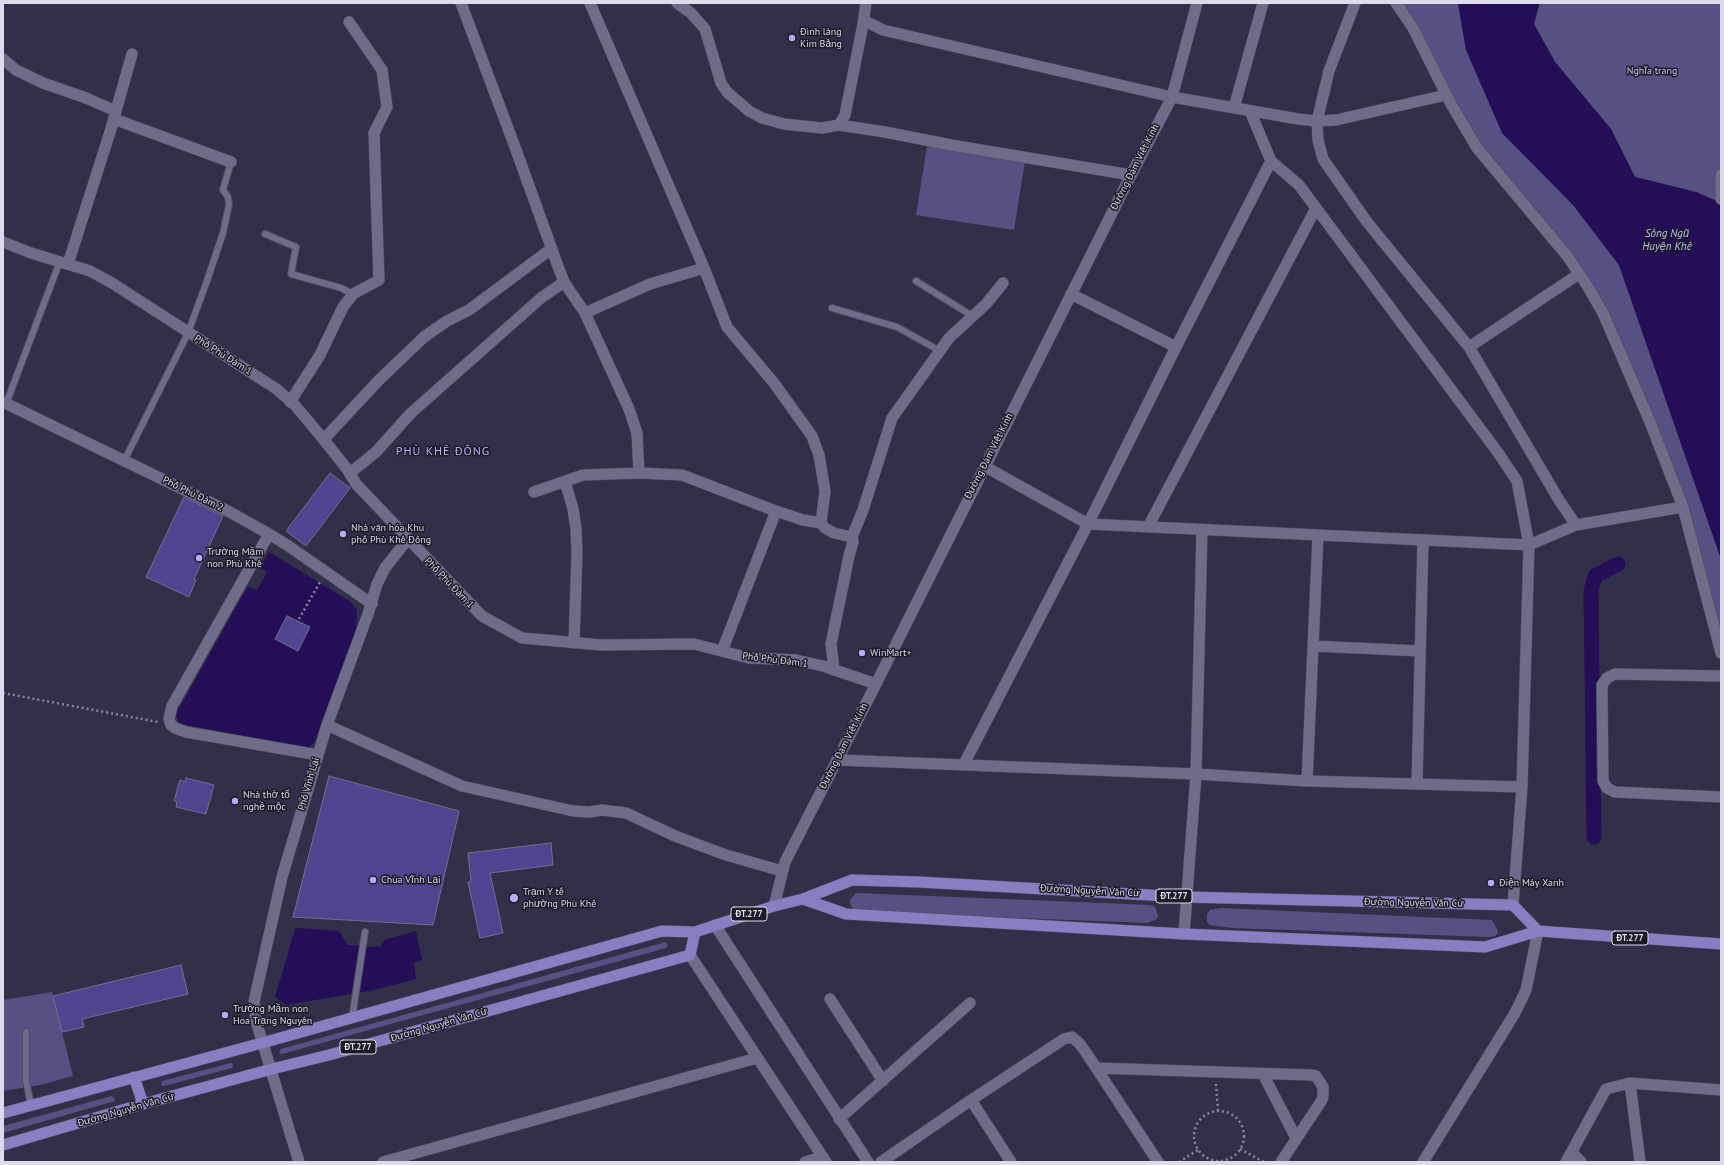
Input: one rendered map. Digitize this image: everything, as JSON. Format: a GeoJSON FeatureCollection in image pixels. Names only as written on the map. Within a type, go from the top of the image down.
{"type":"FeatureCollection","features":[{"type":"Feature","properties":{"kind":"main road","name":"Đường Nguyễn Văn Cừ"},"geometry":{"type":"LineString","coordinates":[[3,1113],[262,1043],[662,931],[695,932],[774,906],[803,899],[852,880],[919,882],[1186,897],[1512,905]]}},
{"type":"Feature","properties":{"kind":"main road","name":"ĐT.277"},"geometry":{"type":"LineString","coordinates":[[803,899],[846,914],[1184,934],[1485,947],[1538,931],[1721,944]]}},
{"type":"Feature","properties":{"kind":"main road"},"geometry":{"type":"LineString","coordinates":[[1512,905],[1538,931]]}},
{"type":"Feature","properties":{"kind":"main road"},"geometry":{"type":"LineString","coordinates":[[690,955],[695,932]]}},
{"type":"Feature","properties":{"kind":"main road","name":"Đường Nguyễn Văn Cừ"},"geometry":{"type":"LineString","coordinates":[[3,1145],[143,1104],[330,1055],[690,955]]}},
{"type":"Feature","properties":{"kind":"main road"},"geometry":{"type":"LineString","coordinates":[[134,1077],[143,1104]]}},
{"type":"Feature","properties":{"kind":"street"},"geometry":{"type":"LineString","coordinates":[[461,3],[564,282],[585,313],[630,409],[637,433],[639,473]]}},
{"type":"Feature","properties":{"kind":"street"},"geometry":{"type":"LineString","coordinates":[[590,3],[704,268],[727,327],[774,383],[812,436],[819,455],[824,491],[821,523]]}},
{"type":"Feature","properties":{"kind":"street"},"geometry":{"type":"LineString","coordinates":[[677,3],[690,13],[705,29],[721,83],[728,92],[749,111],[762,118],[784,124],[822,128],[839,125],[885,132],[951,145],[1131,175]]}},
{"type":"Feature","properties":{"kind":"street"},"geometry":{"type":"LineString","coordinates":[[839,125],[845,115],[866,3]]}},
{"type":"Feature","properties":{"kind":"street","name":"Đường Đàm Viết Kính"},"geometry":{"type":"LineString","coordinates":[[774,906],[785,862],[876,684],[1131,175],[1172,97],[1197,3]]}},
{"type":"Feature","properties":{"kind":"street"},"geometry":{"type":"LineString","coordinates":[[1234,108],[1263,3]]}},
{"type":"Feature","properties":{"kind":"street"},"geometry":{"type":"LineString","coordinates":[[1355,3],[1329,71],[1317,121],[1318,140],[1323,159],[1367,222],[1468,347],[1576,526]]}},
{"type":"Feature","properties":{"kind":"street"},"geometry":{"type":"LineString","coordinates":[[1396,3],[1413,28],[1446,95],[1477,148],[1538,219],[1579,274],[1603,313],[1650,422],[1683,506],[1721,653]]}},
{"type":"Feature","properties":{"kind":"street"},"geometry":{"type":"LineString","coordinates":[[290,402],[320,355],[343,308],[354,294],[379,280],[374,133],[386,107],[382,70],[349,22]]}},
{"type":"Feature","properties":{"kind":"street"},"geometry":{"type":"LineString","coordinates":[[863,24],[869,23],[883,30],[1172,97],[1317,121],[1336,120],[1446,95]]}},
{"type":"Feature","properties":{"kind":"street"},"geometry":{"type":"LineString","coordinates":[[64,262],[115,115],[132,54]]}},
{"type":"Feature","properties":{"kind":"street"},"geometry":{"type":"LineString","coordinates":[[3,59],[16,70],[43,83],[86,98],[115,115],[230,162]]}},
{"type":"Feature","properties":{"kind":"street"},"geometry":{"type":"LineString","coordinates":[[1250,111],[1271,161],[1299,185],[1499,454],[1517,481],[1529,545],[1522,787],[1512,905]]}},
{"type":"Feature","properties":{"kind":"street"},"geometry":{"type":"LineString","coordinates":[[964,764],[1088,524],[1176,346],[1271,161]]}},
{"type":"Feature","properties":{"kind":"street"},"geometry":{"type":"LineString","coordinates":[[1721,175],[1721,199]]}},
{"type":"Feature","properties":{"kind":"street"},"geometry":{"type":"LineString","coordinates":[[1148,527],[1316,208]]}},
{"type":"Feature","properties":{"kind":"street","name":"Phố Phù Đàm 1"},"geometry":{"type":"LineString","coordinates":[[3,242],[30,253],[90,271],[112,283],[275,388],[324,439],[350,473],[356,484],[482,616],[522,638],[602,645],[694,644],[749,658],[796,660],[834,670],[876,684]]}},
{"type":"Feature","properties":{"kind":"street"},"geometry":{"type":"LineString","coordinates":[[324,439],[380,380],[424,337],[447,321],[469,310],[551,249]]}},
{"type":"Feature","properties":{"kind":"street"},"geometry":{"type":"LineString","coordinates":[[585,313],[650,284],[704,268]]}},
{"type":"Feature","properties":{"kind":"street"},"geometry":{"type":"LineString","coordinates":[[1468,347],[1579,274]]}},
{"type":"Feature","properties":{"kind":"street"},"geometry":{"type":"LineString","coordinates":[[350,473],[376,452],[411,413],[541,298],[564,282]]}},
{"type":"Feature","properties":{"kind":"street"},"geometry":{"type":"LineString","coordinates":[[834,670],[831,644],[853,542],[852,537],[863,510],[892,418],[949,338],[974,317],[1003,282]]}},
{"type":"Feature","properties":{"kind":"street"},"geometry":{"type":"LineString","coordinates":[[1071,294],[1176,346]]}},
{"type":"Feature","properties":{"kind":"street","name":"Phố Phù Đàm 2"},"geometry":{"type":"LineString","coordinates":[[4,403],[228,511],[287,544],[372,604]]}},
{"type":"Feature","properties":{"kind":"street"},"geometry":{"type":"LineString","coordinates":[[984,466],[1088,524],[1529,545],[1576,526],[1683,506]]}},
{"type":"Feature","properties":{"kind":"street"},"geometry":{"type":"LineString","coordinates":[[534,492],[583,475],[639,473],[682,475],[776,511],[803,520],[821,523],[825,528],[834,533],[852,537]]}},
{"type":"Feature","properties":{"kind":"street"},"geometry":{"type":"LineString","coordinates":[[564,481],[573,509],[576,529],[577,552],[574,643]]}},
{"type":"Feature","properties":{"kind":"street"},"geometry":{"type":"LineString","coordinates":[[722,651],[776,511]]}},
{"type":"Feature","properties":{"kind":"street"},"geometry":{"type":"LineString","coordinates":[[1184,934],[1196,774],[1202,530]]}},
{"type":"Feature","properties":{"kind":"street"},"geometry":{"type":"LineString","coordinates":[[269,534],[172,706],[169,714],[171,725],[186,732],[318,755]]}},
{"type":"Feature","properties":{"kind":"street"},"geometry":{"type":"LineString","coordinates":[[1307,781],[1318,536]]}},
{"type":"Feature","properties":{"kind":"street","name":"Phố Vĩnh Lại"},"geometry":{"type":"LineString","coordinates":[[299,1162],[272,1069],[262,1043],[256,1021],[254,1002],[282,877],[327,725],[372,604],[377,584],[385,568],[408,539]]}},
{"type":"Feature","properties":{"kind":"street"},"geometry":{"type":"LineString","coordinates":[[1417,784],[1423,540]]}},
{"type":"Feature","properties":{"kind":"street"},"geometry":{"type":"LineString","coordinates":[[1313,646],[1420,651]]}},
{"type":"Feature","properties":{"kind":"street"},"geometry":{"type":"LineString","coordinates":[[1721,676],[1615,674],[1607,678],[1602,685],[1602,781],[1607,788],[1615,792],[1721,797]]}},
{"type":"Feature","properties":{"kind":"street"},"geometry":{"type":"LineString","coordinates":[[327,725],[462,786],[573,811],[590,812],[602,810],[626,813],[675,836],[726,855],[782,871]]}},
{"type":"Feature","properties":{"kind":"street"},"geometry":{"type":"LineString","coordinates":[[837,760],[1196,774],[1307,781],[1522,787]]}},
{"type":"Feature","properties":{"kind":"street"},"geometry":{"type":"LineString","coordinates":[[715,925],[868,1162]]}},
{"type":"Feature","properties":{"kind":"street"},"geometry":{"type":"LineString","coordinates":[[1423,1162],[1515,1013],[1526,990],[1538,931]]}},
{"type":"Feature","properties":{"kind":"street"},"geometry":{"type":"LineString","coordinates":[[690,955],[824,1159],[805,1162]]}},
{"type":"Feature","properties":{"kind":"street"},"geometry":{"type":"LineString","coordinates":[[830,999],[883,1081]]}},
{"type":"Feature","properties":{"kind":"street"},"geometry":{"type":"LineString","coordinates":[[839,1119],[970,1003]]}},
{"type":"Feature","properties":{"kind":"street"},"geometry":{"type":"LineString","coordinates":[[881,1162],[971,1100],[1068,1037],[1072,1037],[1076,1039],[1096,1068],[1158,1162]]}},
{"type":"Feature","properties":{"kind":"street"},"geometry":{"type":"LineString","coordinates":[[383,1162],[757,1058]]}},
{"type":"Feature","properties":{"kind":"street"},"geometry":{"type":"LineString","coordinates":[[1096,1068],[1316,1076],[1320,1081],[1323,1095],[1322,1100],[1281,1162]]}},
{"type":"Feature","properties":{"kind":"street"},"geometry":{"type":"LineString","coordinates":[[1263,1074],[1296,1138]]}},
{"type":"Feature","properties":{"kind":"street"},"geometry":{"type":"LineString","coordinates":[[1630,1083],[1640,1162]]}},
{"type":"Feature","properties":{"kind":"street"},"geometry":{"type":"LineString","coordinates":[[1566,1162],[1606,1089],[1615,1085],[1630,1083],[1721,1090]]}},
{"type":"Feature","properties":{"kind":"street"},"geometry":{"type":"LineString","coordinates":[[971,1100],[1010,1162]]}},
{"type":"Feature","properties":{"kind":"street"},"geometry":{"type":"LineString","coordinates":[[1572,1152],[1581,1162]]}},
{"type":"Feature","properties":{"kind":"lane"},"geometry":{"type":"LineString","coordinates":[[124,461],[188,333],[223,233],[228,206],[228,197],[223,190],[230,162]]}},
{"type":"Feature","properties":{"kind":"lane"},"geometry":{"type":"LineString","coordinates":[[265,234],[296,248],[291,274],[340,288],[354,294]]}},
{"type":"Feature","properties":{"kind":"lane"},"geometry":{"type":"LineString","coordinates":[[4,403],[64,262]]}},
{"type":"Feature","properties":{"kind":"lane"},"geometry":{"type":"LineString","coordinates":[[916,281],[974,317]]}},
{"type":"Feature","properties":{"kind":"lane"},"geometry":{"type":"LineString","coordinates":[[832,308],[897,327],[940,351]]}},
{"type":"Feature","properties":{"kind":"lane"},"geometry":{"type":"LineString","coordinates":[[352,1018],[365,932]]}},
{"type":"Feature","properties":{"kind":"lane"},"geometry":{"type":"LineString","coordinates":[[26,1032],[26,1081],[31,1105]]}},
{"type":"Feature","properties":{"kind":"path"},"geometry":{"type":"LineString","coordinates":[[298,619],[326,572]]}},
{"type":"Feature","properties":{"kind":"path"},"geometry":{"type":"LineString","coordinates":[[3,693],[171,725]]}},
{"type":"Feature","properties":{"kind":"path"},"geometry":{"type":"LineString","coordinates":[[1216,1083],[1218,1111]]}},
{"type":"Feature","properties":{"kind":"path"},"geometry":{"type":"LineString","coordinates":[[1218,1111],[1231,1114],[1240,1123],[1244,1135],[1240,1149],[1232,1157],[1220,1161],[1208,1159],[1198,1150],[1194,1138],[1196,1125],[1205,1115],[1218,1111]]}},
{"type":"Feature","properties":{"kind":"path"},"geometry":{"type":"LineString","coordinates":[[1240,1149],[1264,1162]]}},
{"type":"Feature","properties":{"kind":"path"},"geometry":{"type":"LineString","coordinates":[[1179,1162],[1198,1150]]}},
{"type":"Feature","properties":{"kind":"green space"},"geometry":{"type":"Polygon","coordinates":[[[1396,3],[1458,3],[1466,50],[1573,205],[1619,265],[1721,559],[1721,653],[1683,507],[1588,287],[1498,174],[1396,3]]]}},
{"type":"Feature","properties":{"kind":"green space","name":"Nghĩa trang"},"geometry":{"type":"Polygon","coordinates":[[[1540,3],[1721,3],[1721,203],[1696,192],[1635,177],[1611,129],[1555,62],[1534,24],[1540,3]]]}},
{"type":"Feature","properties":{"kind":"green space"},"geometry":{"type":"Polygon","coordinates":[[[927,146],[1025,161],[1014,230],[916,215],[927,146]]]}},
{"type":"Feature","properties":{"kind":"green space"},"geometry":{"type":"Polygon","coordinates":[[[856,893],[1150,905],[1155,907],[1158,915],[1157,919],[1147,923],[864,912],[854,909],[851,906],[850,900],[856,893]]]}},
{"type":"Feature","properties":{"kind":"green space"},"geometry":{"type":"Polygon","coordinates":[[[1220,908],[1492,920],[1498,933],[1495,936],[1490,937],[1232,928],[1210,925],[1207,922],[1207,914],[1210,910],[1220,908]]]}},
{"type":"Feature","properties":{"kind":"green space"},"geometry":{"type":"Polygon","coordinates":[[[666,942],[668,945],[666,948],[282,1054],[279,1053],[281,1049],[666,942]]]}},
{"type":"Feature","properties":{"kind":"green space"},"geometry":{"type":"Polygon","coordinates":[[[52,992],[73,1076],[40,1085],[3,1091],[3,1000],[52,992]]]}},
{"type":"Feature","properties":{"kind":"green space"},"geometry":{"type":"Polygon","coordinates":[[[231,1063],[233,1064],[232,1068],[164,1086],[161,1085],[162,1081],[231,1063]]]}},
{"type":"Feature","properties":{"kind":"green space"},"geometry":{"type":"Polygon","coordinates":[[[112,1096],[115,1101],[3,1133],[3,1126],[112,1096]]]}},
{"type":"Feature","properties":{"kind":"water","name":"Sông Ngũ Huyện Khê"},"geometry":{"type":"Polygon","coordinates":[[[1458,3],[1539,3],[1534,24],[1555,62],[1611,129],[1635,177],[1696,192],[1721,203],[1721,559],[1619,265],[1573,205],[1502,133],[1466,50],[1458,3]]]}},
{"type":"Feature","properties":{"kind":"water"},"geometry":{"type":"Polygon","coordinates":[[[269,552],[351,602],[357,610],[356,629],[314,743],[308,748],[181,724],[178,721],[176,714],[248,586],[257,590],[267,572],[259,567],[269,552]]]}},
{"type":"Feature","properties":{"kind":"water"},"geometry":{"type":"Polygon","coordinates":[[[300,928],[339,931],[348,945],[380,947],[384,940],[416,931],[422,960],[414,963],[416,979],[374,990],[286,1005],[275,997],[295,929],[300,928]]]}},
{"type":"Feature","properties":{"kind":"building"},"geometry":{"type":"Polygon","coordinates":[[[330,473],[350,488],[306,546],[286,531],[330,473]]]}},
{"type":"Feature","properties":{"kind":"building"},"geometry":{"type":"Polygon","coordinates":[[[184,497],[223,516],[194,579],[196,580],[189,597],[146,577],[184,497]]]}},
{"type":"Feature","properties":{"kind":"building"},"geometry":{"type":"Polygon","coordinates":[[[287,616],[310,627],[298,651],[275,639],[287,616]]]}},
{"type":"Feature","properties":{"kind":"building","name":"Chùa Vĩnh Lại"},"geometry":{"type":"Polygon","coordinates":[[[329,776],[459,811],[433,925],[293,917],[329,776]]]}},
{"type":"Feature","properties":{"kind":"building"},"geometry":{"type":"Polygon","coordinates":[[[186,778],[214,785],[206,814],[176,807],[177,802],[174,801],[180,780],[185,782],[186,778]]]}},
{"type":"Feature","properties":{"kind":"building"},"geometry":{"type":"Polygon","coordinates":[[[551,843],[553,865],[490,873],[503,933],[480,938],[468,882],[471,881],[468,853],[551,843]]]}},
{"type":"Feature","properties":{"kind":"building"},"geometry":{"type":"Polygon","coordinates":[[[181,965],[188,994],[82,1019],[84,1027],[62,1032],[53,996],[181,965]]]}},
{"type":"Feature","properties":{"kind":"waterway"},"geometry":{"type":"LineString","coordinates":[[1594,837],[1591,591],[1595,576],[1618,564]]}},
{"type":"Feature","properties":{"kind":"place","name":"Đình làng Kim Bảng"},"geometry":{"type":"Point","coordinates":[792,38]}},
{"type":"Feature","properties":{"kind":"place","name":"Nhà văn hóa Khu phố Phù Khê Đông"},"geometry":{"type":"Point","coordinates":[343,534]}},
{"type":"Feature","properties":{"kind":"place","name":"Trường Mầm non Phù Khê"},"geometry":{"type":"Point","coordinates":[199,558]}},
{"type":"Feature","properties":{"kind":"place","name":"WinMart+"},"geometry":{"type":"Point","coordinates":[862,653]}},
{"type":"Feature","properties":{"kind":"place","name":"Nhà thờ tổ nghề mộc"},"geometry":{"type":"Point","coordinates":[235,801]}},
{"type":"Feature","properties":{"kind":"place","name":"Chùa Vĩnh Lại"},"geometry":{"type":"Point","coordinates":[373,880]}},
{"type":"Feature","properties":{"kind":"place","name":"Điện Máy Xanh"},"geometry":{"type":"Point","coordinates":[1491,883]}},
{"type":"Feature","properties":{"kind":"place","name":"Trạm Y tế phường Phù Khê"},"geometry":{"type":"Point","coordinates":[514,898]}},
{"type":"Feature","properties":{"kind":"place","name":"Trường Mầm non Hoa Trạng Nguyên"},"geometry":{"type":"Point","coordinates":[225,1015]}},
{"type":"Feature","properties":{"kind":"district","name":"PHÙ KHÊ ĐÔNG"},"geometry":{"type":"Point","coordinates":[443,452]}}]}
